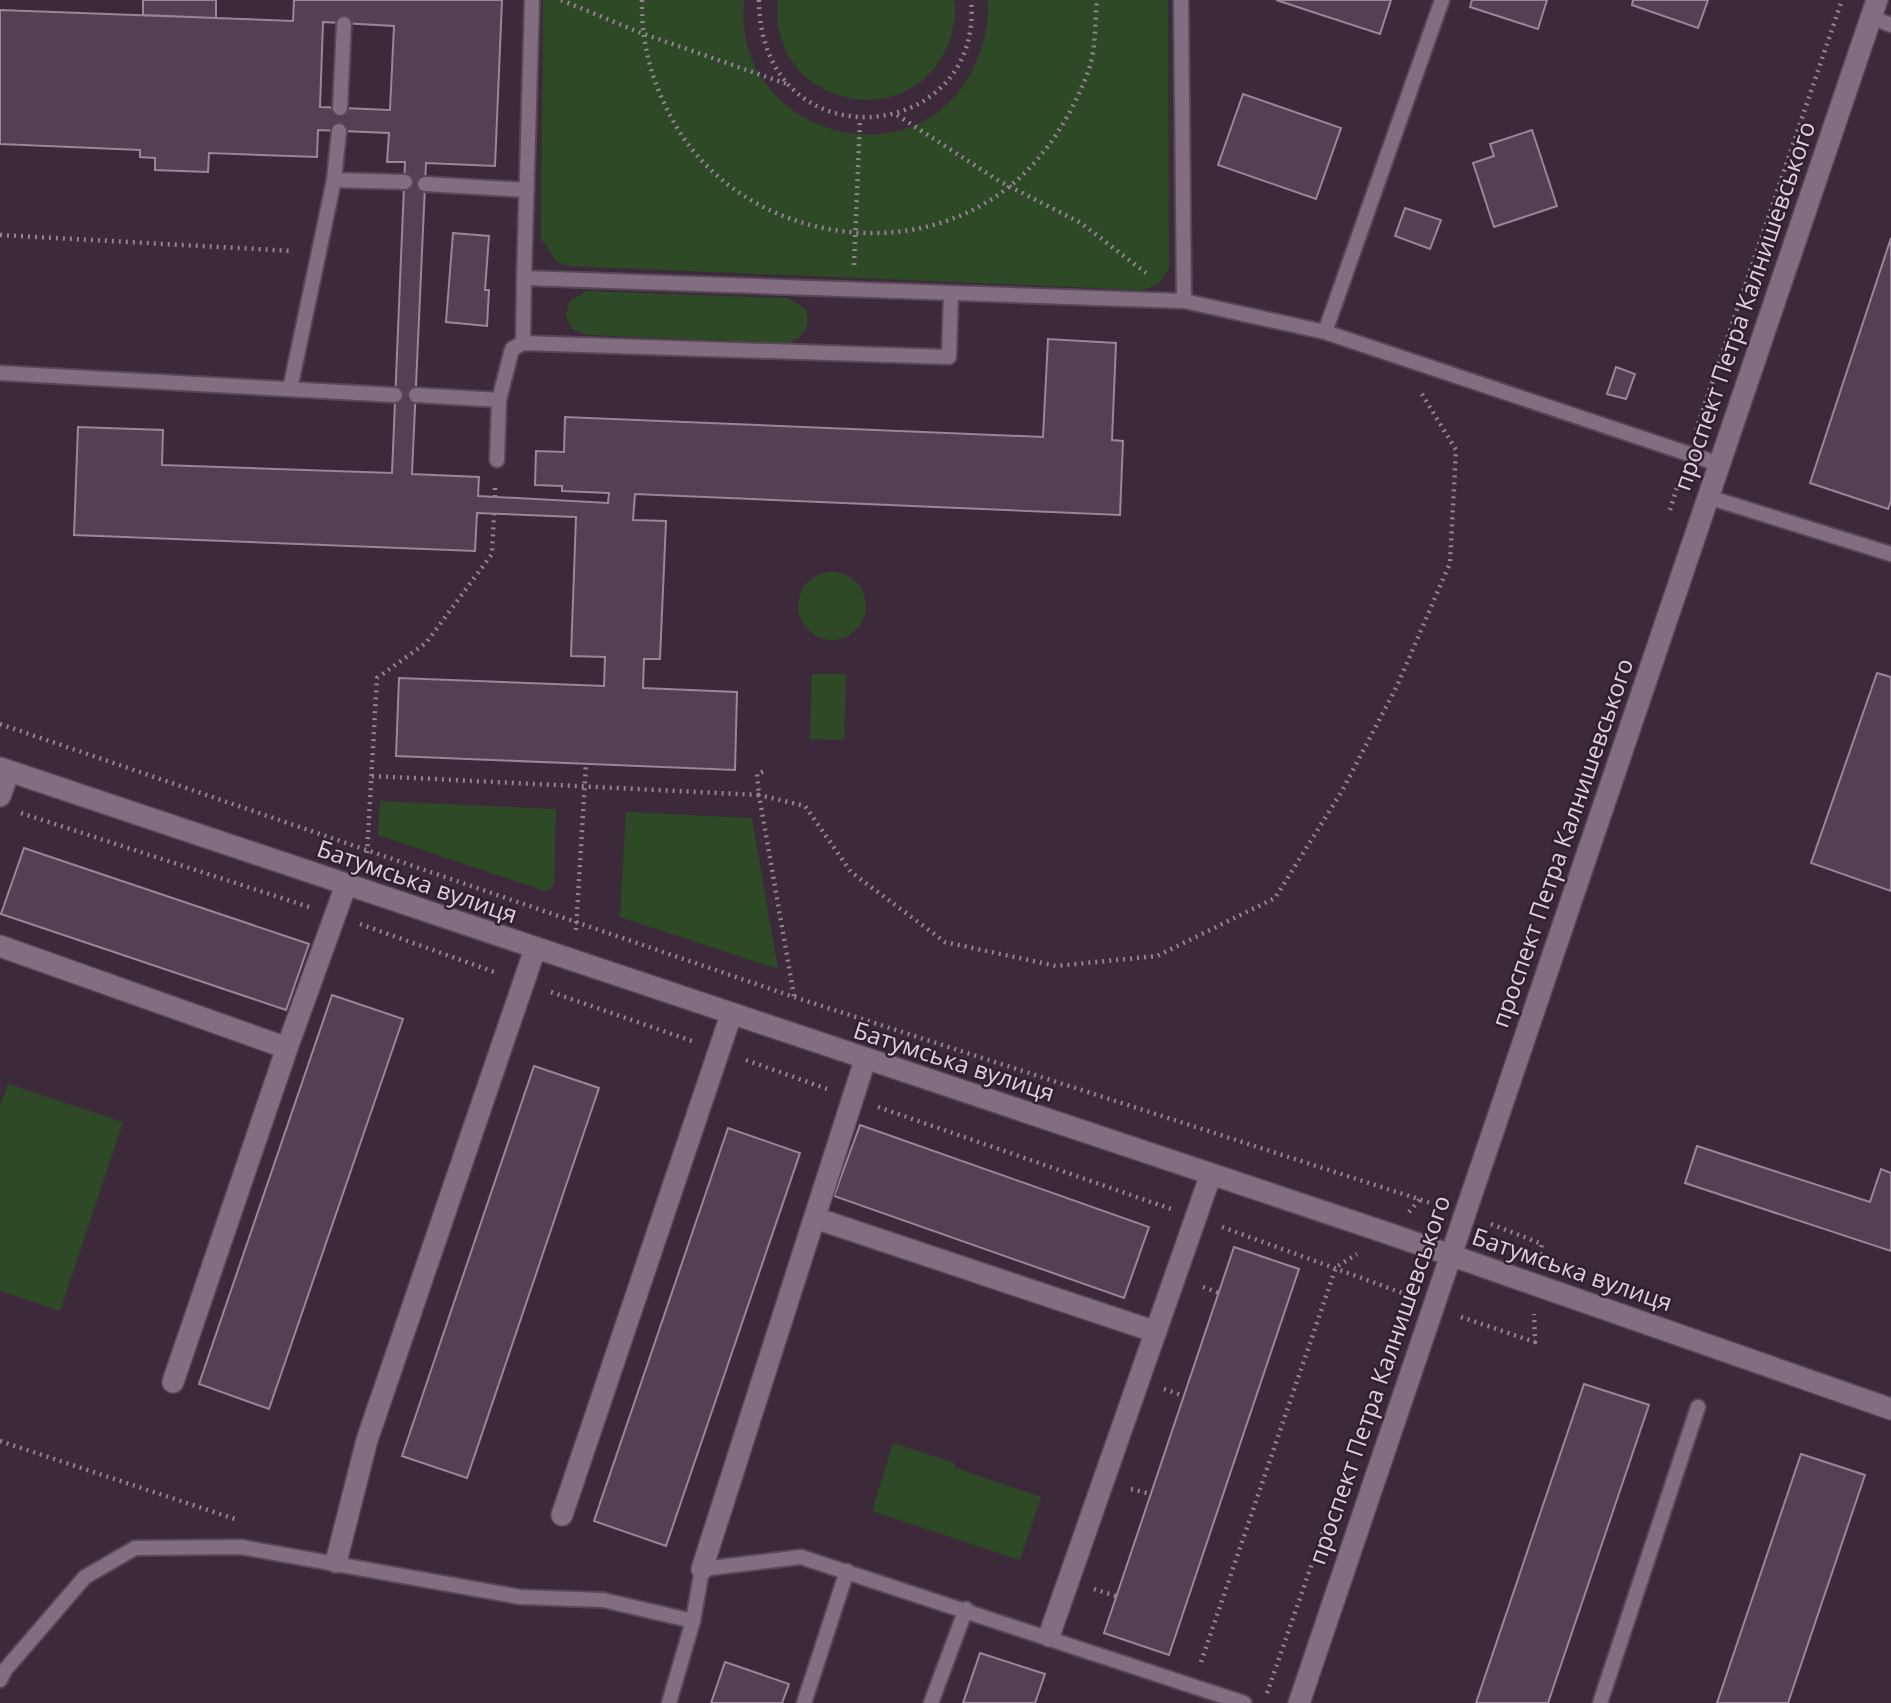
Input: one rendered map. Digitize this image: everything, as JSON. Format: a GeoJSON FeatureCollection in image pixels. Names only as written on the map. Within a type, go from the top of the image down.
{"type":"FeatureCollection","features":[{"type":"Feature","properties":{"kind":"street","name":"проспект Петра Калнишевського"},"geometry":{"type":"LineString","coordinates":[[1299,1703],[1719,464],[1880,14]]}},
{"type":"Feature","properties":{"kind":"street","name":"Батумська вулиця"},"geometry":{"type":"LineString","coordinates":[[5,769],[1450,1255],[1891,1409]]}},
{"type":"Feature","properties":{"kind":"street"},"geometry":{"type":"LineString","coordinates":[[5,769],[6,803]]}},
{"type":"Feature","properties":{"kind":"street"},"geometry":{"type":"LineString","coordinates":[[173,1382],[286,1048],[346,885]]}},
{"type":"Feature","properties":{"kind":"street"},"geometry":{"type":"LineString","coordinates":[[0,946],[286,1048]]}},
{"type":"Feature","properties":{"kind":"street"},"geometry":{"type":"LineString","coordinates":[[336,1562],[367,1440],[535,949]]}},
{"type":"Feature","properties":{"kind":"street"},"geometry":{"type":"LineString","coordinates":[[562,1515],[731,1015]]}},
{"type":"Feature","properties":{"kind":"street"},"geometry":{"type":"LineString","coordinates":[[702,1569],[865,1060]]}},
{"type":"Feature","properties":{"kind":"street"},"geometry":{"type":"LineString","coordinates":[[1049,1636],[1211,1174]]}},
{"type":"Feature","properties":{"kind":"street"},"geometry":{"type":"LineString","coordinates":[[815,1218],[1156,1332]]}},
{"type":"Feature","properties":{"kind":"lane"},"geometry":{"type":"LineString","coordinates":[[523,343],[532,0]]}},
{"type":"Feature","properties":{"kind":"lane"},"geometry":{"type":"LineString","coordinates":[[1181,0],[1184,301]]}},
{"type":"Feature","properties":{"kind":"lane"},"geometry":{"type":"LineString","coordinates":[[1325,332],[1442,0]]}},
{"type":"Feature","properties":{"kind":"lane"},"geometry":{"type":"LineString","coordinates":[[340,108],[344,24]]}},
{"type":"Feature","properties":{"kind":"lane"},"geometry":{"type":"LineString","coordinates":[[290,389],[334,180],[339,131]]}},
{"type":"Feature","properties":{"kind":"lane"},"geometry":{"type":"LineString","coordinates":[[334,180],[405,182]]}},
{"type":"Feature","properties":{"kind":"lane"},"geometry":{"type":"LineString","coordinates":[[425,184],[527,190]]}},
{"type":"Feature","properties":{"kind":"lane"},"geometry":{"type":"LineString","coordinates":[[524,278],[1184,301],[1325,332],[1719,464]]}},
{"type":"Feature","properties":{"kind":"lane"},"geometry":{"type":"LineString","coordinates":[[497,460],[499,400],[512,349],[523,343],[949,357],[951,293]]}},
{"type":"Feature","properties":{"kind":"lane"},"geometry":{"type":"LineString","coordinates":[[0,373],[396,395]]}},
{"type":"Feature","properties":{"kind":"lane"},"geometry":{"type":"LineString","coordinates":[[416,395],[499,400]]}},
{"type":"Feature","properties":{"kind":"lane"},"geometry":{"type":"LineString","coordinates":[[1708,497],[1891,554]]}},
{"type":"Feature","properties":{"kind":"lane"},"geometry":{"type":"LineString","coordinates":[[1600,1703],[1698,1407]]}},
{"type":"Feature","properties":{"kind":"lane"},"geometry":{"type":"LineString","coordinates":[[0,1680],[5,1670],[85,1577],[135,1548],[241,1547],[520,1597],[603,1600],[693,1620]]}},
{"type":"Feature","properties":{"kind":"lane"},"geometry":{"type":"LineString","coordinates":[[669,1703],[693,1620],[702,1569],[801,1556],[1049,1636],[1244,1703]]}},
{"type":"Feature","properties":{"kind":"lane"},"geometry":{"type":"LineString","coordinates":[[804,1703],[847,1570]]}},
{"type":"Feature","properties":{"kind":"lane"},"geometry":{"type":"LineString","coordinates":[[930,1703],[966,1609]]}},
{"type":"Feature","properties":{"kind":"path"},"geometry":{"type":"LineString","coordinates":[[561,0],[641,33],[787,84]]}},
{"type":"Feature","properties":{"kind":"path"},"geometry":{"type":"LineString","coordinates":[[642,0],[641,33],[657,94],[690,149],[736,193],[793,222],[856,234],[911,231],[963,215],[1010,186],[1060,133],[1090,66],[1097,0]]}},
{"type":"Feature","properties":{"kind":"path"},"geometry":{"type":"LineString","coordinates":[[759,0],[761,34],[773,66],[787,84],[824,111],[860,119],[896,115],[929,98],[954,72],[969,39],[971,0]]}},
{"type":"Feature","properties":{"kind":"path"},"geometry":{"type":"LineString","coordinates":[[896,115],[1010,186],[1081,223],[1184,301]]}},
{"type":"Feature","properties":{"kind":"path"},"geometry":{"type":"LineString","coordinates":[[853,288],[860,119]]}},
{"type":"Feature","properties":{"kind":"path"},"geometry":{"type":"LineString","coordinates":[[0,235],[319,252]]}},
{"type":"Feature","properties":{"kind":"path"},"geometry":{"type":"LineString","coordinates":[[372,776],[759,795],[804,806],[851,873],[945,942],[1056,966],[1157,956],[1275,898],[1342,791],[1397,687],[1450,563],[1456,450],[1399,356]]}},
{"type":"Feature","properties":{"kind":"path"},"geometry":{"type":"LineString","coordinates":[[368,853],[377,678],[426,643],[492,554],[494,513]]}},
{"type":"Feature","properties":{"kind":"path"},"geometry":{"type":"LineString","coordinates":[[0,724],[368,853],[578,921],[794,997],[1420,1199]]}},
{"type":"Feature","properties":{"kind":"path"},"geometry":{"type":"LineString","coordinates":[[567,960],[578,921],[586,764]]}},
{"type":"Feature","properties":{"kind":"path"},"geometry":{"type":"LineString","coordinates":[[767,770],[757,774],[759,795],[794,997]]}},
{"type":"Feature","properties":{"kind":"path"},"geometry":{"type":"LineString","coordinates":[[6,803],[1336,1267],[1535,1342]]}},
{"type":"Feature","properties":{"kind":"path"},"geometry":{"type":"LineString","coordinates":[[1193,1685],[1336,1267]]}},
{"type":"Feature","properties":{"kind":"path"},"geometry":{"type":"LineString","coordinates":[[0,1441],[237,1520]]}},
{"type":"Feature","properties":{"kind":"green space"},"geometry":{"type":"Polygon","coordinates":[[[543,0],[744,0],[748,47],[767,85],[797,113],[835,130],[876,134],[915,125],[950,101],[982,48],[987,24],[987,0],[1168,0],[1169,269],[1158,284],[1144,290],[567,266],[556,261],[541,238],[543,0]]]}},
{"type":"Feature","properties":{"kind":"green space"},"geometry":{"type":"Polygon","coordinates":[[[778,0],[954,0],[955,18],[947,47],[927,76],[901,93],[871,100],[842,96],[815,84],[793,63],[780,35],[778,0]]]}},
{"type":"Feature","properties":{"kind":"green space"},"geometry":{"type":"Polygon","coordinates":[[[587,291],[788,298],[806,310],[808,322],[802,335],[787,343],[586,335],[572,329],[566,316],[569,302],[587,291]]]}},
{"type":"Feature","properties":{"kind":"green space"},"geometry":{"type":"Polygon","coordinates":[[[832,572],[845,575],[856,582],[863,593],[866,606],[863,619],[856,630],[845,637],[832,640],[819,637],[808,630],[801,619],[798,606],[801,593],[808,582],[819,575],[832,572]]]}},
{"type":"Feature","properties":{"kind":"green space"},"geometry":{"type":"Polygon","coordinates":[[[812,674],[846,674],[844,740],[810,739],[812,674]]]}},
{"type":"Feature","properties":{"kind":"green space"},"geometry":{"type":"Polygon","coordinates":[[[380,801],[556,809],[554,886],[545,891],[378,835],[380,801]]]}},
{"type":"Feature","properties":{"kind":"green space"},"geometry":{"type":"Polygon","coordinates":[[[626,812],[752,818],[778,969],[620,917],[626,812]]]}},
{"type":"Feature","properties":{"kind":"green space"},"geometry":{"type":"Polygon","coordinates":[[[8,1084],[123,1122],[60,1311],[0,1291],[0,1106],[8,1084]]]}},
{"type":"Feature","properties":{"kind":"green space"},"geometry":{"type":"Polygon","coordinates":[[[893,1443],[955,1463],[955,1468],[1041,1497],[1020,1560],[872,1511],[893,1443]]]}},
{"type":"Feature","properties":{"kind":"building"},"geometry":{"type":"Polygon","coordinates":[[[143,0],[216,0],[216,18],[143,15],[143,0]]]}},
{"type":"Feature","properties":{"kind":"building"},"geometry":{"type":"Polygon","coordinates":[[[294,0],[502,0],[495,166],[426,163],[412,474],[479,477],[478,496],[608,503],[609,493],[562,491],[562,486],[535,485],[536,451],[564,452],[565,417],[1043,437],[1048,339],[1116,343],[1112,440],[1123,441],[1120,515],[635,494],[633,520],[666,521],[660,659],[644,659],[643,688],[737,692],[735,770],[396,756],[399,678],[604,686],[605,657],[571,656],[576,517],[477,513],[475,551],[74,535],[78,427],[163,430],[162,465],[392,473],[405,162],[387,162],[389,133],[318,130],[317,157],[209,153],[208,172],[155,170],[155,158],[140,157],[140,150],[0,144],[0,10],[293,21],[294,0]],[[323,22],[320,107],[390,110],[394,26],[323,22]]]}},
{"type":"Feature","properties":{"kind":"building"},"geometry":{"type":"Polygon","coordinates":[[[1276,0],[1391,0],[1380,34],[1276,0]]]}},
{"type":"Feature","properties":{"kind":"building"},"geometry":{"type":"Polygon","coordinates":[[[1472,0],[1547,0],[1538,29],[1470,7],[1472,0]]]}},
{"type":"Feature","properties":{"kind":"building"},"geometry":{"type":"Polygon","coordinates":[[[1633,0],[1708,0],[1698,28],[1632,5],[1633,0]]]}},
{"type":"Feature","properties":{"kind":"building"},"geometry":{"type":"Polygon","coordinates":[[[1243,94],[1341,128],[1316,199],[1218,165],[1243,94]]]}},
{"type":"Feature","properties":{"kind":"building"},"geometry":{"type":"Polygon","coordinates":[[[1532,130],[1557,206],[1494,227],[1473,163],[1494,156],[1490,144],[1532,130]]]}},
{"type":"Feature","properties":{"kind":"building"},"geometry":{"type":"Polygon","coordinates":[[[1405,208],[1441,220],[1430,249],[1395,236],[1405,208]]]}},
{"type":"Feature","properties":{"kind":"building"},"geometry":{"type":"Polygon","coordinates":[[[453,233],[489,236],[485,290],[489,290],[487,326],[446,322],[453,233]]]}},
{"type":"Feature","properties":{"kind":"building"},"geometry":{"type":"Polygon","coordinates":[[[1891,238],[1891,501],[1888,509],[1810,483],[1891,238]]]}},
{"type":"Feature","properties":{"kind":"building"},"geometry":{"type":"Polygon","coordinates":[[[1616,367],[1635,374],[1626,399],[1607,394],[1616,367]]]}},
{"type":"Feature","properties":{"kind":"building"},"geometry":{"type":"Polygon","coordinates":[[[1877,673],[1891,677],[1891,891],[1811,863],[1877,673]]]}},
{"type":"Feature","properties":{"kind":"building"},"geometry":{"type":"Polygon","coordinates":[[[24,848],[309,944],[286,1010],[1,914],[24,848]]]}},
{"type":"Feature","properties":{"kind":"building"},"geometry":{"type":"Polygon","coordinates":[[[332,995],[403,1019],[269,1409],[199,1384],[332,995]]]}},
{"type":"Feature","properties":{"kind":"building"},"geometry":{"type":"Polygon","coordinates":[[[534,1066],[599,1088],[467,1478],[402,1456],[534,1066]]]}},
{"type":"Feature","properties":{"kind":"building"},"geometry":{"type":"Polygon","coordinates":[[[860,1125],[1149,1227],[1124,1298],[834,1196],[860,1125]]]}},
{"type":"Feature","properties":{"kind":"building"},"geometry":{"type":"Polygon","coordinates":[[[728,1128],[800,1153],[666,1546],[594,1521],[728,1128]]]}},
{"type":"Feature","properties":{"kind":"building"},"geometry":{"type":"Polygon","coordinates":[[[1697,1146],[1870,1202],[1881,1169],[1891,1173],[1891,1251],[1685,1183],[1697,1146]]]}},
{"type":"Feature","properties":{"kind":"building"},"geometry":{"type":"Polygon","coordinates":[[[1234,1247],[1299,1269],[1169,1655],[1104,1633],[1234,1247]]]}},
{"type":"Feature","properties":{"kind":"building"},"geometry":{"type":"Polygon","coordinates":[[[1584,1384],[1649,1405],[1548,1703],[1476,1703],[1584,1384]]]}},
{"type":"Feature","properties":{"kind":"building"},"geometry":{"type":"Polygon","coordinates":[[[1801,1454],[1865,1475],[1788,1703],[1717,1703],[1801,1454]]]}},
{"type":"Feature","properties":{"kind":"building"},"geometry":{"type":"Polygon","coordinates":[[[980,1653],[1045,1674],[1035,1703],[963,1703],[980,1653]]]}},
{"type":"Feature","properties":{"kind":"building"},"geometry":{"type":"Polygon","coordinates":[[[725,1662],[789,1684],[782,1703],[711,1703],[725,1662]]]}}]}
